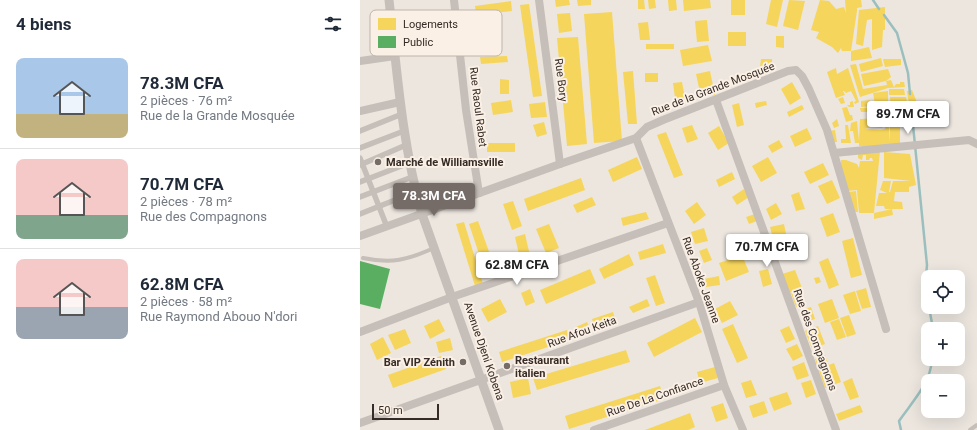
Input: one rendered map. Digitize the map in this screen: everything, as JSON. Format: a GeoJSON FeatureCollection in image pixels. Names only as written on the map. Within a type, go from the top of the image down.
{"type":"FeatureCollection","features":[{"type":"Feature","properties":{"kind":"street","name":"Avenue Djeni Kobena"},"geometry":{"type":"LineString","coordinates":[[389,0],[390,10]]}},
{"type":"Feature","properties":{"kind":"street","name":"Rue Raoul Rabet"},"geometry":{"type":"LineString","coordinates":[[454,0],[455,10]]}},
{"type":"Feature","properties":{"kind":"street","name":"Rue Bory"},"geometry":{"type":"LineString","coordinates":[[539,0],[560,164]]}},
{"type":"Feature","properties":{"kind":"street","name":"Avenue Djeni Kobena"},"geometry":{"type":"LineString","coordinates":[[395,56],[406,145],[415,192],[499,430]]}},
{"type":"Feature","properties":{"kind":"street"},"geometry":{"type":"LineString","coordinates":[[360,61],[395,56]]}},
{"type":"Feature","properties":{"kind":"street","name":"Rue Raoul Rabet"},"geometry":{"type":"LineString","coordinates":[[460,56],[466,110],[479,193]]}},
{"type":"Feature","properties":{"kind":"street","name":"Rue de la Grande Mosquée"},"geometry":{"type":"LineString","coordinates":[[360,235],[387,227],[636,138],[647,127],[788,71],[796,70],[802,76],[809,89],[827,130],[886,329]]}},
{"type":"Feature","properties":{"kind":"street","name":"Rue des Compagnons"},"geometry":{"type":"LineString","coordinates":[[716,100],[836,430]]}},
{"type":"Feature","properties":{"kind":"street"},"geometry":{"type":"LineString","coordinates":[[360,111],[400,102]]}},
{"type":"Feature","properties":{"kind":"street"},"geometry":{"type":"LineString","coordinates":[[360,131],[402,114]]}},
{"type":"Feature","properties":{"kind":"street"},"geometry":{"type":"LineString","coordinates":[[360,148],[404,131]]}},
{"type":"Feature","properties":{"kind":"street","name":"Rue Aboke Jeanne"},"geometry":{"type":"LineString","coordinates":[[636,138],[699,302],[724,385],[743,430]]}},
{"type":"Feature","properties":{"kind":"street"},"geometry":{"type":"LineString","coordinates":[[834,153],[970,140],[977,144]]}},
{"type":"Feature","properties":{"kind":"street"},"geometry":{"type":"LineString","coordinates":[[361,164],[406,145]]}},
{"type":"Feature","properties":{"kind":"street"},"geometry":{"type":"LineString","coordinates":[[360,158],[361,164],[387,227]]}},
{"type":"Feature","properties":{"kind":"street"},"geometry":{"type":"LineString","coordinates":[[360,182],[409,163]]}},
{"type":"Feature","properties":{"kind":"street"},"geometry":{"type":"LineString","coordinates":[[360,197],[412,177]]}},
{"type":"Feature","properties":{"kind":"street"},"geometry":{"type":"LineString","coordinates":[[360,214],[415,192]]}},
{"type":"Feature","properties":{"kind":"street"},"geometry":{"type":"LineString","coordinates":[[360,332],[452,297],[668,223]]}},
{"type":"Feature","properties":{"kind":"street","name":"Rue Afou Keita"},"geometry":{"type":"LineString","coordinates":[[360,423],[699,302]]}},
{"type":"Feature","properties":{"kind":"street","name":"Rue De La Confiance"},"geometry":{"type":"LineString","coordinates":[[594,430],[724,385]]}},
{"type":"Feature","properties":{"kind":"lane"},"geometry":{"type":"LineString","coordinates":[[363,258],[379,261],[395,261],[434,248]]}},
{"type":"Feature","properties":{"kind":"lane"},"geometry":{"type":"LineString","coordinates":[[971,430],[977,425]]}},
{"type":"Feature","properties":{"kind":"building: Logements"},"geometry":{"type":"Polygon","coordinates":[[[555,0],[569,0],[570,5],[556,7],[555,0]]]}},
{"type":"Feature","properties":{"kind":"building: Logements"},"geometry":{"type":"Polygon","coordinates":[[[577,0],[591,0],[591,5],[578,6],[577,0]]]}},
{"type":"Feature","properties":{"kind":"building: Logements"},"geometry":{"type":"Polygon","coordinates":[[[638,0],[644,0],[645,9],[638,9],[638,0]]]}},
{"type":"Feature","properties":{"kind":"building: Logements"},"geometry":{"type":"Polygon","coordinates":[[[648,0],[655,0],[656,8],[649,9],[648,0]]]}},
{"type":"Feature","properties":{"kind":"building: Logements"},"geometry":{"type":"Polygon","coordinates":[[[668,0],[676,0],[677,10],[669,11],[668,0]]]}},
{"type":"Feature","properties":{"kind":"building: Logements"},"geometry":{"type":"Polygon","coordinates":[[[683,0],[710,0],[711,8],[684,11],[683,0]]]}},
{"type":"Feature","properties":{"kind":"building: Logements"},"geometry":{"type":"Polygon","coordinates":[[[731,0],[745,0],[745,15],[731,15],[731,0]]]}},
{"type":"Feature","properties":{"kind":"building: Logements"},"geometry":{"type":"Polygon","coordinates":[[[771,0],[783,0],[777,27],[766,24],[771,0]]]}},
{"type":"Feature","properties":{"kind":"building: Logements"},"geometry":{"type":"Polygon","coordinates":[[[789,0],[805,1],[798,30],[783,26],[789,0]]]}},
{"type":"Feature","properties":{"kind":"building: Logements"},"geometry":{"type":"Polygon","coordinates":[[[820,0],[829,1],[836,9],[844,7],[846,13],[845,0],[861,0],[862,7],[857,8],[851,51],[842,51],[841,48],[838,53],[832,47],[816,38],[819,32],[811,30],[820,0]]]}},
{"type":"Feature","properties":{"kind":"building: Logements"},"geometry":{"type":"Polygon","coordinates":[[[511,1],[512,11],[502,12],[502,10],[475,10],[475,6],[511,1]]]}},
{"type":"Feature","properties":{"kind":"building: Logements"},"geometry":{"type":"Polygon","coordinates":[[[529,4],[542,96],[533,97],[520,5],[529,4]]]}},
{"type":"Feature","properties":{"kind":"building: Logements"},"geometry":{"type":"Polygon","coordinates":[[[885,7],[885,30],[883,30],[882,47],[872,50],[872,19],[867,20],[863,46],[856,44],[859,10],[885,7]]]}},
{"type":"Feature","properties":{"kind":"building: Logements"},"geometry":{"type":"Polygon","coordinates":[[[612,12],[622,141],[594,143],[584,14],[612,12]]]}},
{"type":"Feature","properties":{"kind":"building: Logements"},"geometry":{"type":"Polygon","coordinates":[[[570,13],[572,31],[559,33],[557,14],[570,13]]]}},
{"type":"Feature","properties":{"kind":"building: Logements"},"geometry":{"type":"Polygon","coordinates":[[[707,20],[709,41],[697,42],[695,21],[707,20]]]}},
{"type":"Feature","properties":{"kind":"building: Logements"},"geometry":{"type":"Polygon","coordinates":[[[648,22],[650,40],[640,40],[638,23],[648,22]]]}},
{"type":"Feature","properties":{"kind":"building: Logements"},"geometry":{"type":"Polygon","coordinates":[[[728,32],[746,32],[746,46],[728,46],[728,32]]]}},
{"type":"Feature","properties":{"kind":"building: Logements"},"geometry":{"type":"Polygon","coordinates":[[[776,36],[784,36],[784,48],[776,47],[776,36]]]}},
{"type":"Feature","properties":{"kind":"building: Logements"},"geometry":{"type":"Polygon","coordinates":[[[578,37],[587,144],[567,146],[557,38],[578,37]]]}},
{"type":"Feature","properties":{"kind":"building: Logements"},"geometry":{"type":"Polygon","coordinates":[[[646,44],[674,44],[674,49],[646,49],[646,44]]]}},
{"type":"Feature","properties":{"kind":"building: Logements"},"geometry":{"type":"Polygon","coordinates":[[[708,45],[712,61],[683,66],[680,50],[708,45]]]}},
{"type":"Feature","properties":{"kind":"building: Logements"},"geometry":{"type":"Polygon","coordinates":[[[869,47],[872,58],[851,61],[851,51],[869,47]]]}},
{"type":"Feature","properties":{"kind":"building: Logements"},"geometry":{"type":"Polygon","coordinates":[[[507,56],[508,62],[481,64],[480,57],[507,56]]]}},
{"type":"Feature","properties":{"kind":"building: Logements"},"geometry":{"type":"Polygon","coordinates":[[[881,58],[883,66],[861,72],[859,64],[881,58]]]}},
{"type":"Feature","properties":{"kind":"building: Logements"},"geometry":{"type":"Polygon","coordinates":[[[761,59],[772,59],[772,67],[760,67],[761,59]]]}},
{"type":"Feature","properties":{"kind":"building: Logements"},"geometry":{"type":"Polygon","coordinates":[[[883,59],[901,59],[901,65],[885,67],[883,59]]]}},
{"type":"Feature","properties":{"kind":"building: Logements"},"geometry":{"type":"Polygon","coordinates":[[[856,64],[863,89],[887,85],[886,81],[891,80],[894,87],[896,84],[900,84],[900,82],[904,82],[905,87],[888,88],[860,97],[850,65],[856,64]]]}},
{"type":"Feature","properties":{"kind":"building: Logements"},"geometry":{"type":"Polygon","coordinates":[[[836,68],[837,74],[848,68],[859,102],[855,104],[854,102],[856,101],[851,91],[846,93],[843,91],[845,95],[836,98],[827,72],[836,68]]]}},
{"type":"Feature","properties":{"kind":"building: Logements"},"geometry":{"type":"Polygon","coordinates":[[[888,69],[891,77],[886,81],[864,86],[861,74],[888,69]]]}},
{"type":"Feature","properties":{"kind":"building: Logements"},"geometry":{"type":"Polygon","coordinates":[[[633,71],[637,124],[628,124],[623,72],[633,71]]]}},
{"type":"Feature","properties":{"kind":"building: Logements"},"geometry":{"type":"Polygon","coordinates":[[[710,71],[715,95],[701,97],[696,74],[710,71]]]}},
{"type":"Feature","properties":{"kind":"building: Logements"},"geometry":{"type":"Polygon","coordinates":[[[645,73],[658,73],[658,82],[645,82],[645,73]]]}},
{"type":"Feature","properties":{"kind":"building: Logements"},"geometry":{"type":"Polygon","coordinates":[[[500,79],[509,80],[509,94],[500,94],[500,79]]]}},
{"type":"Feature","properties":{"kind":"building: Logements"},"geometry":{"type":"Polygon","coordinates":[[[682,82],[686,103],[676,105],[673,83],[682,82]]]}},
{"type":"Feature","properties":{"kind":"building: Logements"},"geometry":{"type":"Polygon","coordinates":[[[792,82],[801,98],[790,105],[781,89],[792,82]]]}},
{"type":"Feature","properties":{"kind":"building: Logements"},"geometry":{"type":"Polygon","coordinates":[[[889,89],[904,89],[905,95],[889,95],[889,89]]]}},
{"type":"Feature","properties":{"kind":"building: Logements"},"geometry":{"type":"Polygon","coordinates":[[[912,90],[922,115],[911,117],[907,91],[912,90]]]}},
{"type":"Feature","properties":{"kind":"building: Logements"},"geometry":{"type":"Polygon","coordinates":[[[888,91],[888,102],[875,104],[873,93],[888,91]]]}},
{"type":"Feature","properties":{"kind":"building: Logements"},"geometry":{"type":"Polygon","coordinates":[[[843,97],[845,103],[841,104],[838,99],[843,97]]]}},
{"type":"Feature","properties":{"kind":"building: Logements"},"geometry":{"type":"Polygon","coordinates":[[[890,97],[906,97],[910,116],[890,117],[890,112],[902,111],[891,111],[890,97]]]}},
{"type":"Feature","properties":{"kind":"building: Logements"},"geometry":{"type":"Polygon","coordinates":[[[511,100],[513,112],[493,115],[491,103],[511,100]]]}},
{"type":"Feature","properties":{"kind":"building: Logements"},"geometry":{"type":"Polygon","coordinates":[[[870,100],[871,106],[861,107],[861,101],[870,100]]]}},
{"type":"Feature","properties":{"kind":"building: Logements"},"geometry":{"type":"Polygon","coordinates":[[[766,101],[767,105],[756,108],[755,103],[766,101]]]}},
{"type":"Feature","properties":{"kind":"building: Logements"},"geometry":{"type":"Polygon","coordinates":[[[853,101],[854,107],[849,107],[847,105],[850,105],[850,102],[853,101]]]}},
{"type":"Feature","properties":{"kind":"building: Logements"},"geometry":{"type":"Polygon","coordinates":[[[545,102],[547,117],[531,118],[529,104],[545,102]]]}},
{"type":"Feature","properties":{"kind":"building: Logements"},"geometry":{"type":"Polygon","coordinates":[[[739,103],[744,125],[737,127],[732,105],[739,103]]]}},
{"type":"Feature","properties":{"kind":"building: Logements"},"geometry":{"type":"Polygon","coordinates":[[[802,105],[804,109],[789,117],[787,112],[802,105]]]}},
{"type":"Feature","properties":{"kind":"building: Logements"},"geometry":{"type":"Polygon","coordinates":[[[871,106],[877,107],[879,111],[882,106],[888,106],[890,117],[900,118],[900,148],[890,150],[859,146],[859,143],[855,143],[853,131],[850,131],[851,123],[857,121],[859,141],[860,119],[883,118],[867,118],[867,112],[861,112],[860,108],[871,108],[871,106]],[[888,117],[890,142],[890,117],[888,117]],[[885,126],[881,128],[872,127],[865,129],[881,130],[885,129],[885,126]]]}},
{"type":"Feature","properties":{"kind":"building: Logements"},"geometry":{"type":"Polygon","coordinates":[[[847,107],[853,120],[846,122],[842,108],[847,107]]]}},
{"type":"Feature","properties":{"kind":"building: Logements"},"geometry":{"type":"Polygon","coordinates":[[[901,118],[911,118],[911,123],[900,125],[901,118]]]}},
{"type":"Feature","properties":{"kind":"building: Logements"},"geometry":{"type":"Polygon","coordinates":[[[837,119],[839,126],[834,128],[832,123],[837,119]]]}},
{"type":"Feature","properties":{"kind":"building: Logements"},"geometry":{"type":"Polygon","coordinates":[[[544,122],[547,134],[537,137],[533,125],[544,122]]]}},
{"type":"Feature","properties":{"kind":"building: Logements"},"geometry":{"type":"Polygon","coordinates":[[[692,125],[698,139],[687,143],[682,128],[692,125]]]}},
{"type":"Feature","properties":{"kind":"building: Logements"},"geometry":{"type":"Polygon","coordinates":[[[845,125],[848,125],[851,143],[841,143],[841,139],[846,139],[845,125]]]}},
{"type":"Feature","properties":{"kind":"building: Logements"},"geometry":{"type":"Polygon","coordinates":[[[719,126],[729,143],[718,150],[708,133],[719,126]]]}},
{"type":"Feature","properties":{"kind":"building: Logements"},"geometry":{"type":"Polygon","coordinates":[[[807,128],[812,139],[795,147],[790,136],[807,128]]]}},
{"type":"Feature","properties":{"kind":"building: Logements"},"geometry":{"type":"Polygon","coordinates":[[[835,130],[837,142],[832,142],[830,131],[835,130]]]}},
{"type":"Feature","properties":{"kind":"building: Logements"},"geometry":{"type":"Polygon","coordinates":[[[666,132],[683,175],[674,178],[657,135],[666,132]]]}},
{"type":"Feature","properties":{"kind":"building: Logements"},"geometry":{"type":"Polygon","coordinates":[[[779,140],[783,147],[772,153],[768,146],[779,140]]]}},
{"type":"Feature","properties":{"kind":"building: Logements"},"geometry":{"type":"Polygon","coordinates":[[[487,143],[515,143],[515,152],[487,152],[487,143]]]}},
{"type":"Feature","properties":{"kind":"building: Logements"},"geometry":{"type":"Polygon","coordinates":[[[858,148],[880,151],[874,213],[859,213],[857,190],[847,191],[841,170],[841,160],[846,160],[857,164],[859,168],[860,161],[873,161],[872,158],[866,160],[866,155],[863,155],[862,160],[858,158],[858,148]]]}},
{"type":"Feature","properties":{"kind":"building: Logements"},"geometry":{"type":"Polygon","coordinates":[[[884,152],[910,154],[916,185],[909,187],[909,192],[895,192],[894,201],[902,202],[903,209],[885,209],[884,206],[876,206],[879,193],[887,193],[880,190],[883,181],[891,181],[890,192],[893,181],[911,181],[884,178],[884,152]]]}},
{"type":"Feature","properties":{"kind":"building: Logements"},"geometry":{"type":"Polygon","coordinates":[[[637,157],[642,169],[613,182],[608,170],[637,157]]]}},
{"type":"Feature","properties":{"kind":"building: Logements"},"geometry":{"type":"Polygon","coordinates":[[[768,157],[777,173],[761,182],[752,166],[768,157]]]}},
{"type":"Feature","properties":{"kind":"building: Logements"},"geometry":{"type":"Polygon","coordinates":[[[823,163],[829,175],[810,184],[804,172],[823,163]]]}},
{"type":"Feature","properties":{"kind":"building: Logements"},"geometry":{"type":"Polygon","coordinates":[[[732,172],[735,179],[719,187],[716,180],[732,172]]]}},
{"type":"Feature","properties":{"kind":"building: Logements"},"geometry":{"type":"Polygon","coordinates":[[[581,178],[585,190],[528,211],[524,199],[581,178]]]}},
{"type":"Feature","properties":{"kind":"building: Logements"},"geometry":{"type":"Polygon","coordinates":[[[832,180],[840,198],[827,204],[818,186],[832,180]]]}},
{"type":"Feature","properties":{"kind":"building: Logements"},"geometry":{"type":"Polygon","coordinates":[[[744,189],[749,197],[737,205],[732,197],[744,189]]]}},
{"type":"Feature","properties":{"kind":"building: Logements"},"geometry":{"type":"Polygon","coordinates":[[[856,191],[858,212],[851,212],[849,192],[856,191]]]}},
{"type":"Feature","properties":{"kind":"building: Logements"},"geometry":{"type":"Polygon","coordinates":[[[799,192],[805,209],[796,211],[791,195],[799,192]]]}},
{"type":"Feature","properties":{"kind":"building: Logements"},"geometry":{"type":"Polygon","coordinates":[[[592,197],[596,205],[577,213],[573,205],[592,197]]]}},
{"type":"Feature","properties":{"kind":"building: Logements"},"geometry":{"type":"Polygon","coordinates":[[[513,201],[522,226],[512,230],[503,204],[513,201]]]}},
{"type":"Feature","properties":{"kind":"building: Logements"},"geometry":{"type":"Polygon","coordinates":[[[697,202],[706,215],[694,224],[685,211],[697,202]]]}},
{"type":"Feature","properties":{"kind":"building: Logements"},"geometry":{"type":"Polygon","coordinates":[[[776,203],[782,214],[771,220],[766,209],[776,203]]]}},
{"type":"Feature","properties":{"kind":"building: Logements"},"geometry":{"type":"Polygon","coordinates":[[[892,209],[893,215],[874,219],[874,213],[892,209]]]}},
{"type":"Feature","properties":{"kind":"building: Logements"},"geometry":{"type":"Polygon","coordinates":[[[646,212],[649,219],[623,226],[621,218],[646,212]]]}},
{"type":"Feature","properties":{"kind":"building: Logements"},"geometry":{"type":"Polygon","coordinates":[[[758,213],[760,220],[749,224],[746,217],[758,213]]]}},
{"type":"Feature","properties":{"kind":"building: Logements"},"geometry":{"type":"Polygon","coordinates":[[[833,213],[840,232],[827,237],[820,218],[833,213]]]}},
{"type":"Feature","properties":{"kind":"building: Logements"},"geometry":{"type":"Polygon","coordinates":[[[478,221],[497,274],[487,278],[469,224],[478,221]]]}},
{"type":"Feature","properties":{"kind":"building: Logements"},"geometry":{"type":"Polygon","coordinates":[[[464,222],[483,284],[475,286],[456,224],[464,222]]]}},
{"type":"Feature","properties":{"kind":"building: Logements"},"geometry":{"type":"Polygon","coordinates":[[[549,224],[559,248],[546,253],[536,229],[549,224]]]}},
{"type":"Feature","properties":{"kind":"building: Logements"},"geometry":{"type":"Polygon","coordinates":[[[784,224],[787,239],[774,242],[770,227],[784,224]]]}},
{"type":"Feature","properties":{"kind":"building: Logements"},"geometry":{"type":"Polygon","coordinates":[[[704,228],[708,241],[695,244],[691,232],[704,228]]]}},
{"type":"Feature","properties":{"kind":"building: Logements"},"geometry":{"type":"Polygon","coordinates":[[[525,234],[531,260],[521,263],[515,237],[525,234]]]}},
{"type":"Feature","properties":{"kind":"building: Logements"},"geometry":{"type":"Polygon","coordinates":[[[853,238],[862,275],[851,278],[842,241],[853,238]]]}},
{"type":"Feature","properties":{"kind":"building: Logements"},"geometry":{"type":"Polygon","coordinates":[[[663,244],[666,253],[640,260],[638,252],[663,244]]]}},
{"type":"Feature","properties":{"kind":"building: Logements"},"geometry":{"type":"Polygon","coordinates":[[[707,248],[712,260],[704,263],[699,251],[707,248]]]}},
{"type":"Feature","properties":{"kind":"building: Logements"},"geometry":{"type":"Polygon","coordinates":[[[629,254],[634,265],[604,279],[599,269],[629,254]]]}},
{"type":"Feature","properties":{"kind":"building: Logements"},"geometry":{"type":"Polygon","coordinates":[[[742,255],[749,272],[726,281],[719,263],[742,255]]]}},
{"type":"Feature","properties":{"kind":"building: Logements"},"geometry":{"type":"Polygon","coordinates":[[[828,258],[839,285],[829,289],[819,262],[828,258]]]}},
{"type":"Feature","properties":{"kind":"building: Logements"},"geometry":{"type":"Polygon","coordinates":[[[590,269],[596,283],[546,304],[540,290],[590,269]]]}},
{"type":"Feature","properties":{"kind":"building: Logements"},"geometry":{"type":"Polygon","coordinates":[[[768,269],[772,284],[763,287],[759,271],[768,269]]]}},
{"type":"Feature","properties":{"kind":"building: Logements"},"geometry":{"type":"Polygon","coordinates":[[[795,270],[802,288],[789,293],[782,274],[795,270]]]}},
{"type":"Feature","properties":{"kind":"building: Logements"},"geometry":{"type":"Polygon","coordinates":[[[655,275],[665,303],[656,306],[646,278],[655,275]]]}},
{"type":"Feature","properties":{"kind":"building: Logements"},"geometry":{"type":"Polygon","coordinates":[[[719,276],[720,285],[706,287],[704,279],[719,276]]]}},
{"type":"Feature","properties":{"kind":"building: Logements"},"geometry":{"type":"Polygon","coordinates":[[[819,277],[821,282],[816,284],[814,278],[819,277]]]}},
{"type":"Feature","properties":{"kind":"building: Logements"},"geometry":{"type":"Polygon","coordinates":[[[866,288],[871,307],[862,309],[856,291],[866,288]]]}},
{"type":"Feature","properties":{"kind":"building: Logements"},"geometry":{"type":"Polygon","coordinates":[[[530,289],[535,302],[526,306],[521,293],[530,289]]]}},
{"type":"Feature","properties":{"kind":"building: Logements"},"geometry":{"type":"Polygon","coordinates":[[[800,289],[805,303],[796,307],[791,293],[800,289]]]}},
{"type":"Feature","properties":{"kind":"building: Logements"},"geometry":{"type":"Polygon","coordinates":[[[855,291],[861,311],[850,314],[843,295],[855,291]]]}},
{"type":"Feature","properties":{"kind":"building: Logements"},"geometry":{"type":"Polygon","coordinates":[[[500,299],[507,312],[488,322],[481,309],[500,299]]]}},
{"type":"Feature","properties":{"kind":"building: Logements"},"geometry":{"type":"Polygon","coordinates":[[[647,299],[650,306],[633,313],[629,307],[647,299]]]}},
{"type":"Feature","properties":{"kind":"building: Logements"},"geometry":{"type":"Polygon","coordinates":[[[832,299],[839,318],[825,323],[818,304],[832,299]]]}},
{"type":"Feature","properties":{"kind":"building: Logements"},"geometry":{"type":"Polygon","coordinates":[[[730,301],[738,315],[722,323],[715,309],[730,301]]]}},
{"type":"Feature","properties":{"kind":"building: Logements"},"geometry":{"type":"Polygon","coordinates":[[[811,307],[815,319],[806,322],[801,310],[811,307]]]}},
{"type":"Feature","properties":{"kind":"building: Logements"},"geometry":{"type":"Polygon","coordinates":[[[613,312],[616,322],[595,329],[592,319],[613,312]]]}},
{"type":"Feature","properties":{"kind":"building: Logements"},"geometry":{"type":"Polygon","coordinates":[[[849,315],[856,334],[847,337],[840,318],[849,315]]]}},
{"type":"Feature","properties":{"kind":"building: Logements"},"geometry":{"type":"Polygon","coordinates":[[[695,318],[702,332],[654,357],[647,343],[695,318]]]}},
{"type":"Feature","properties":{"kind":"building: Logements"},"geometry":{"type":"Polygon","coordinates":[[[439,319],[445,331],[430,339],[424,326],[439,319]]]}},
{"type":"Feature","properties":{"kind":"building: Logements"},"geometry":{"type":"Polygon","coordinates":[[[839,319],[846,337],[837,340],[830,322],[839,319]]]}},
{"type":"Feature","properties":{"kind":"building: Logements"},"geometry":{"type":"Polygon","coordinates":[[[587,322],[592,333],[581,338],[576,327],[587,322]]]}},
{"type":"Feature","properties":{"kind":"building: Logements"},"geometry":{"type":"Polygon","coordinates":[[[733,324],[748,358],[737,363],[722,329],[733,324]]]}},
{"type":"Feature","properties":{"kind":"building: Logements"},"geometry":{"type":"Polygon","coordinates":[[[789,326],[795,339],[786,343],[780,330],[789,326]]]}},
{"type":"Feature","properties":{"kind":"building: Logements"},"geometry":{"type":"Polygon","coordinates":[[[818,326],[825,344],[812,349],[805,331],[818,326]]]}},
{"type":"Feature","properties":{"kind":"building: Logements"},"geometry":{"type":"Polygon","coordinates":[[[405,329],[411,343],[395,350],[388,335],[405,329]]]}},
{"type":"Feature","properties":{"kind":"building: Logements"},"geometry":{"type":"Polygon","coordinates":[[[567,330],[570,340],[502,362],[499,352],[567,330]]]}},
{"type":"Feature","properties":{"kind":"building: Logements"},"geometry":{"type":"Polygon","coordinates":[[[383,337],[391,353],[377,360],[370,344],[383,337]]]}},
{"type":"Feature","properties":{"kind":"building: Logements"},"geometry":{"type":"Polygon","coordinates":[[[450,338],[453,350],[439,353],[436,342],[450,338]]]}},
{"type":"Feature","properties":{"kind":"building: Logements"},"geometry":{"type":"Polygon","coordinates":[[[797,344],[803,356],[793,361],[786,349],[797,344]]]}},
{"type":"Feature","properties":{"kind":"building: Logements"},"geometry":{"type":"Polygon","coordinates":[[[626,350],[630,362],[537,390],[533,378],[626,350]]]}},
{"type":"Feature","properties":{"kind":"building: Logements"},"geometry":{"type":"Polygon","coordinates":[[[825,355],[829,365],[834,363],[841,382],[825,388],[815,359],[825,355]]]}},
{"type":"Feature","properties":{"kind":"building: Logements"},"geometry":{"type":"Polygon","coordinates":[[[441,356],[446,369],[393,388],[388,375],[441,356]]]}},
{"type":"Feature","properties":{"kind":"building: Logements"},"geometry":{"type":"Polygon","coordinates":[[[804,362],[809,376],[797,380],[792,367],[804,362]]]}},
{"type":"Feature","properties":{"kind":"building: Logements"},"geometry":{"type":"Polygon","coordinates":[[[715,367],[718,378],[700,383],[697,372],[715,367]]]}},
{"type":"Feature","properties":{"kind":"building: Logements"},"geometry":{"type":"Polygon","coordinates":[[[528,378],[531,394],[513,398],[510,382],[528,378]]]}},
{"type":"Feature","properties":{"kind":"building: Logements"},"geometry":{"type":"Polygon","coordinates":[[[852,378],[859,397],[850,400],[843,382],[852,378]]]}},
{"type":"Feature","properties":{"kind":"building: Logements"},"geometry":{"type":"Polygon","coordinates":[[[751,380],[757,395],[746,398],[741,383],[751,380]]]}},
{"type":"Feature","properties":{"kind":"building: Logements"},"geometry":{"type":"Polygon","coordinates":[[[811,380],[816,394],[806,398],[801,383],[811,380]]]}},
{"type":"Feature","properties":{"kind":"building: Logements"},"geometry":{"type":"Polygon","coordinates":[[[660,386],[664,399],[569,429],[565,416],[660,386]]]}},
{"type":"Feature","properties":{"kind":"building: Logements"},"geometry":{"type":"Polygon","coordinates":[[[787,392],[792,404],[774,411],[769,398],[787,392]]]}},
{"type":"Feature","properties":{"kind":"building: Logements"},"geometry":{"type":"Polygon","coordinates":[[[764,401],[768,413],[753,418],[749,406],[764,401]]]}},
{"type":"Feature","properties":{"kind":"building: Logements"},"geometry":{"type":"Polygon","coordinates":[[[723,403],[728,418],[716,422],[711,407],[723,403]]]}},
{"type":"Feature","properties":{"kind":"building: Logements"},"geometry":{"type":"Polygon","coordinates":[[[860,405],[863,412],[839,421],[836,414],[860,405]]]}},
{"type":"Feature","properties":{"kind":"building: Logements"},"geometry":{"type":"Polygon","coordinates":[[[690,413],[695,427],[688,430],[645,430],[690,413]]]}},
{"type":"Feature","properties":{"kind":"building: Public"},"geometry":{"type":"Polygon","coordinates":[[[360,261],[390,269],[380,309],[360,304],[360,261]]]}},
{"type":"Feature","properties":{"kind":"waterway"},"geometry":{"type":"LineString","coordinates":[[873,0],[879,9]]}},
{"type":"Feature","properties":{"kind":"waterway"},"geometry":{"type":"LineString","coordinates":[[884,15],[897,33],[908,73],[910,94]]}},
{"type":"Feature","properties":{"kind":"waterway"},"geometry":{"type":"LineString","coordinates":[[912,115],[927,270]]}},
{"type":"Feature","properties":{"kind":"waterway"},"geometry":{"type":"LineString","coordinates":[[930,314],[932,322]]}},
{"type":"Feature","properties":{"kind":"waterway"},"geometry":{"type":"LineString","coordinates":[[901,430],[899,421],[925,384],[931,366]]}},
{"type":"Feature","properties":{"kind":"place","name":"Marché de Williamsville"},"geometry":{"type":"Point","coordinates":[378,162]}},
{"type":"Feature","properties":{"kind":"place","name":"Bar VIP Zénith"},"geometry":{"type":"Point","coordinates":[463,362]}},
{"type":"Feature","properties":{"kind":"place","name":"Restaurant italien"},"geometry":{"type":"Point","coordinates":[507,366]}}]}
